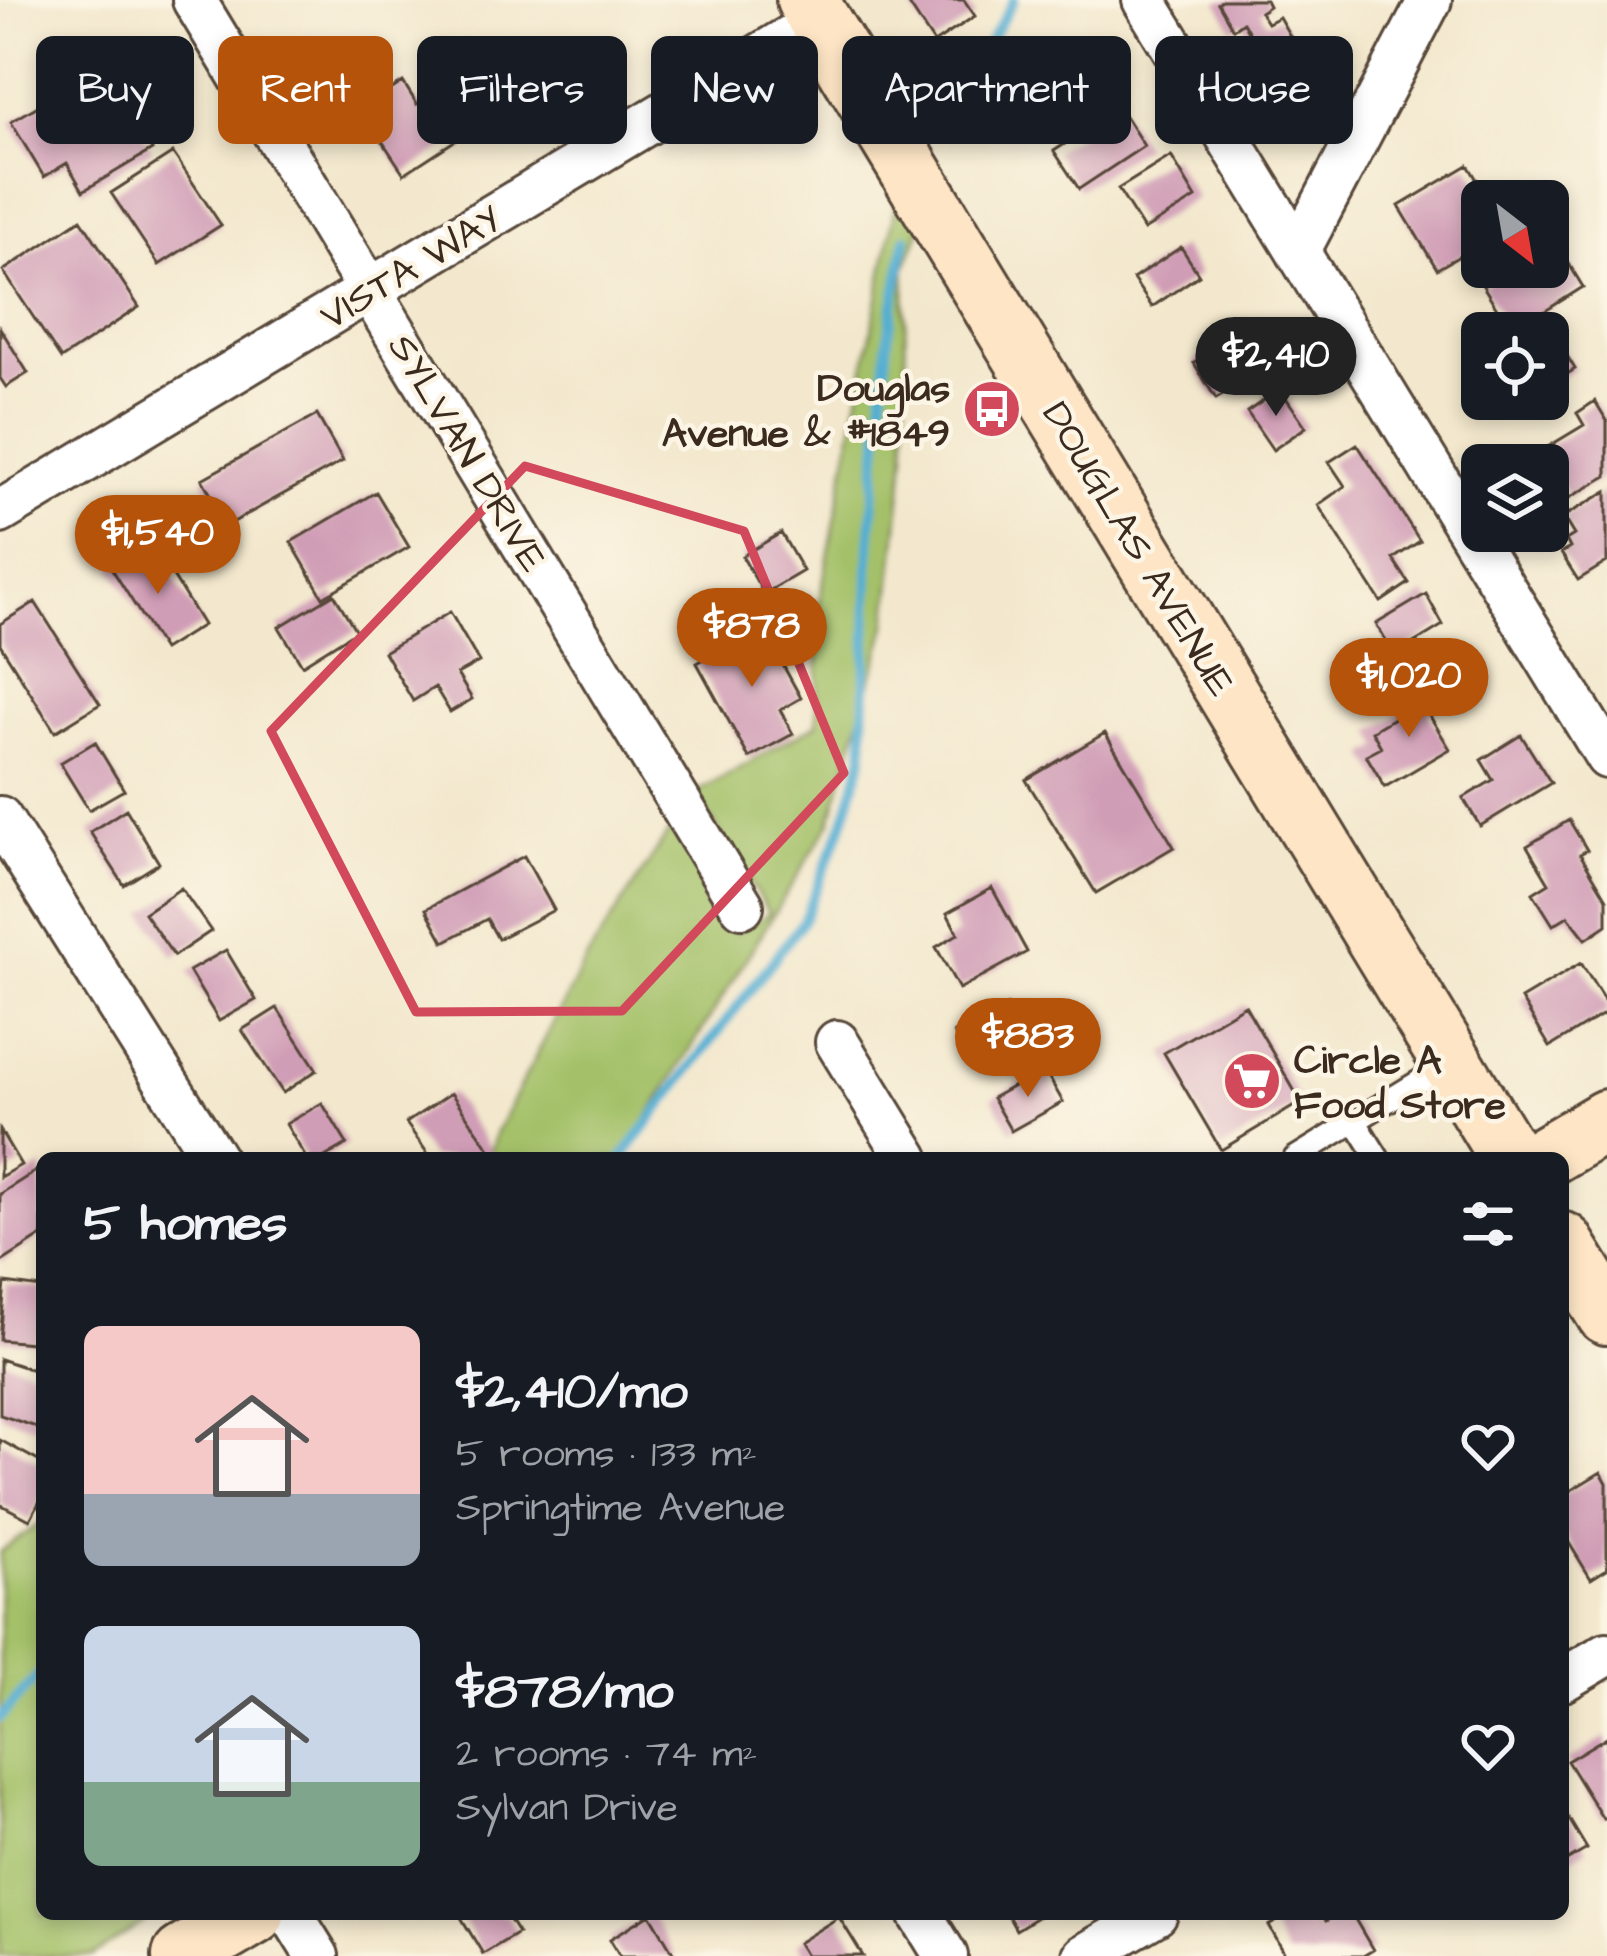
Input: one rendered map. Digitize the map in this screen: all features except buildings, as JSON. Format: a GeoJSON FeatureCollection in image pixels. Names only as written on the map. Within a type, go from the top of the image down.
{"type":"FeatureCollection","features":[{"type":"Feature","properties":{"kind":"main road","name":"DOUGLAS AVENUE"},"geometry":{"type":"LineString","coordinates":[[813,10],[1506,1152]]}},
{"type":"Feature","properties":{"kind":"main road"},"geometry":{"type":"LineString","coordinates":[[1553,1152],[1607,1120]]}},
{"type":"Feature","properties":{"kind":"main road"},"geometry":{"type":"LineString","coordinates":[[1569,1254],[1607,1314]]}},
{"type":"Feature","properties":{"kind":"main road"},"geometry":{"type":"LineString","coordinates":[[183,1956],[244,1920]]}},
{"type":"Feature","properties":{"kind":"street","name":"SYLVAN DRIVE"},"geometry":{"type":"LineString","coordinates":[[194,0],[742,906]]}},
{"type":"Feature","properties":{"kind":"street"},"geometry":{"type":"LineString","coordinates":[[1144,0],[1607,757]]}},
{"type":"Feature","properties":{"kind":"street"},"geometry":{"type":"LineString","coordinates":[[1298,252],[1430,0]]}},
{"type":"Feature","properties":{"kind":"street","name":"VISTA WAY"},"geometry":{"type":"LineString","coordinates":[[0,512],[372,290],[813,10]]}},
{"type":"Feature","properties":{"kind":"street"},"geometry":{"type":"LineString","coordinates":[[0,818],[210,1152]]}},
{"type":"Feature","properties":{"kind":"street"},"geometry":{"type":"LineString","coordinates":[[837,1042],[904,1152]]}},
{"type":"Feature","properties":{"kind":"street"},"geometry":{"type":"LineString","coordinates":[[1569,1676],[1607,1654]]}},
{"type":"Feature","properties":{"kind":"street"},"geometry":{"type":"LineString","coordinates":[[295,1920],[317,1956]]}},
{"type":"Feature","properties":{"kind":"street"},"geometry":{"type":"LineString","coordinates":[[924,1920],[946,1956]]}},
{"type":"Feature","properties":{"kind":"street"},"geometry":{"type":"LineString","coordinates":[[1084,1956],[1146,1920]]}},
{"type":"Feature","properties":{"kind":"lane"},"geometry":{"type":"LineString","coordinates":[[1305,1152],[1451,1062]]}},
{"type":"Feature","properties":{"kind":"lane"},"geometry":{"type":"LineString","coordinates":[[1355,1121],[1374,1152]]}},
{"type":"Feature","properties":{"kind":"highlighted area"},"geometry":{"type":"Polygon","coordinates":[[[525,466],[744,531],[844,773],[622,1011],[416,1012],[271,731],[525,466]]]}},
{"type":"Feature","properties":{"kind":"green space"},"geometry":{"type":"Polygon","coordinates":[[[899,189],[922,226],[905,268],[906,453],[887,626],[830,823],[627,1152],[490,1152],[589,955],[672,827],[736,933],[769,914],[696,793],[817,724],[819,603],[899,189]]]}},
{"type":"Feature","properties":{"kind":"green space"},"geometry":{"type":"Polygon","coordinates":[[[36,1526],[36,1920],[148,1920],[92,1956],[0,1956],[0,1552],[36,1526]]]}},
{"type":"Feature","properties":{"kind":"waterway"},"geometry":{"type":"LineString","coordinates":[[993,36],[1014,0]]}},
{"type":"Feature","properties":{"kind":"waterway"},"geometry":{"type":"LineString","coordinates":[[627,1152],[803,921],[842,827],[863,758],[870,544],[888,338],[906,238]]}},
{"type":"Feature","properties":{"kind":"waterway"},"geometry":{"type":"LineString","coordinates":[[0,1718],[36,1678]]}},
{"type":"Feature","properties":{"kind":"place","name":"Douglas Avenue & #1849"},"geometry":{"type":"Point","coordinates":[992,409]}},
{"type":"Feature","properties":{"kind":"place","name":"Circle A Food Store"},"geometry":{"type":"Point","coordinates":[1252,1081]}}]}
